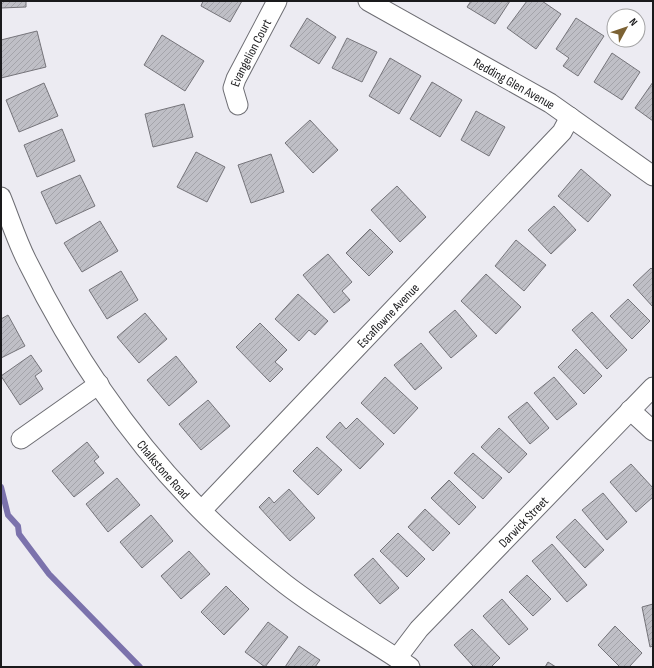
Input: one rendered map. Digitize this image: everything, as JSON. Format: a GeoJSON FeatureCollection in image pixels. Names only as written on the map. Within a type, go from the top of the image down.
{"type":"FeatureCollection","features":[{"type":"Feature","properties":{"kind":"street","name":"Evangelion Court"},"geometry":{"type":"LineString","coordinates":[[238,105],[233,88],[236,79],[277,1]]}},
{"type":"Feature","properties":{"kind":"street","name":"Redding Glen Avenue"},"geometry":{"type":"LineString","coordinates":[[368,1],[550,102],[653,176]]}},
{"type":"Feature","properties":{"kind":"street","name":"Escaflowne Avenue"},"geometry":{"type":"LineString","coordinates":[[202,510],[562,132],[570,117]]}},
{"type":"Feature","properties":{"kind":"street","name":"Chalkstone Road"},"geometry":{"type":"LineString","coordinates":[[1,198],[27,262],[65,329],[99,384],[158,462],[202,510],[230,537],[286,584],[354,632],[404,662]]}},
{"type":"Feature","properties":{"kind":"street"},"geometry":{"type":"LineString","coordinates":[[21,439],[99,384]]}},
{"type":"Feature","properties":{"kind":"street","name":"Darwick Street"},"geometry":{"type":"LineString","coordinates":[[404,662],[419,630],[653,387]]}},
{"type":"Feature","properties":{"kind":"street"},"geometry":{"type":"LineString","coordinates":[[630,410],[653,431]]}},
{"type":"Feature","properties":{"kind":"building"},"geometry":{"type":"Polygon","coordinates":[[[1,1],[26,1],[26,7],[1,8],[1,1]]]}},
{"type":"Feature","properties":{"kind":"building"},"geometry":{"type":"Polygon","coordinates":[[[203,1],[242,1],[230,22],[201,6],[203,1]]]}},
{"type":"Feature","properties":{"kind":"building"},"geometry":{"type":"Polygon","coordinates":[[[471,1],[510,1],[495,24],[467,7],[471,1]]]}},
{"type":"Feature","properties":{"kind":"building"},"geometry":{"type":"Polygon","coordinates":[[[527,1],[542,1],[561,14],[536,49],[507,28],[527,1]]]}},
{"type":"Feature","properties":{"kind":"building"},"geometry":{"type":"Polygon","coordinates":[[[307,18],[336,37],[319,64],[290,46],[307,18]]]}},
{"type":"Feature","properties":{"kind":"building"},"geometry":{"type":"Polygon","coordinates":[[[576,18],[604,36],[578,76],[563,66],[569,58],[556,49],[576,18]]]}},
{"type":"Feature","properties":{"kind":"building"},"geometry":{"type":"Polygon","coordinates":[[[37,31],[46,67],[1,78],[1,40],[37,31]]]}},
{"type":"Feature","properties":{"kind":"building"},"geometry":{"type":"Polygon","coordinates":[[[162,35],[204,61],[185,91],[144,65],[162,35]]]}},
{"type":"Feature","properties":{"kind":"building"},"geometry":{"type":"Polygon","coordinates":[[[347,38],[377,52],[362,82],[332,68],[347,38]]]}},
{"type":"Feature","properties":{"kind":"building"},"geometry":{"type":"Polygon","coordinates":[[[612,53],[640,72],[622,100],[594,82],[612,53]]]}},
{"type":"Feature","properties":{"kind":"building"},"geometry":{"type":"Polygon","coordinates":[[[390,58],[421,76],[399,114],[369,96],[390,58]]]}},
{"type":"Feature","properties":{"kind":"building"},"geometry":{"type":"Polygon","coordinates":[[[432,82],[462,100],[440,137],[410,119],[432,82]]]}},
{"type":"Feature","properties":{"kind":"building"},"geometry":{"type":"Polygon","coordinates":[[[653,82],[653,121],[635,108],[653,82]]]}},
{"type":"Feature","properties":{"kind":"building"},"geometry":{"type":"Polygon","coordinates":[[[44,83],[58,116],[19,132],[6,100],[44,83]]]}},
{"type":"Feature","properties":{"kind":"building"},"geometry":{"type":"Polygon","coordinates":[[[184,104],[193,137],[153,147],[145,114],[184,104]]]}},
{"type":"Feature","properties":{"kind":"building"},"geometry":{"type":"Polygon","coordinates":[[[476,111],[505,127],[489,156],[461,140],[476,111]]]}},
{"type":"Feature","properties":{"kind":"building"},"geometry":{"type":"Polygon","coordinates":[[[310,120],[338,150],[313,173],[285,143],[310,120]]]}},
{"type":"Feature","properties":{"kind":"building"},"geometry":{"type":"Polygon","coordinates":[[[62,129],[75,161],[37,177],[24,145],[62,129]]]}},
{"type":"Feature","properties":{"kind":"building"},"geometry":{"type":"Polygon","coordinates":[[[196,152],[225,167],[207,202],[177,187],[196,152]]]}},
{"type":"Feature","properties":{"kind":"building"},"geometry":{"type":"Polygon","coordinates":[[[271,154],[284,192],[251,203],[238,165],[271,154]]]}},
{"type":"Feature","properties":{"kind":"building"},"geometry":{"type":"Polygon","coordinates":[[[581,169],[611,195],[588,222],[558,196],[581,169]]]}},
{"type":"Feature","properties":{"kind":"building"},"geometry":{"type":"Polygon","coordinates":[[[80,175],[95,206],[56,224],[41,192],[80,175]]]}},
{"type":"Feature","properties":{"kind":"building"},"geometry":{"type":"Polygon","coordinates":[[[397,186],[426,217],[400,242],[371,210],[397,186]]]}},
{"type":"Feature","properties":{"kind":"building"},"geometry":{"type":"Polygon","coordinates":[[[554,206],[576,230],[551,254],[528,230],[554,206]]]}},
{"type":"Feature","properties":{"kind":"building"},"geometry":{"type":"Polygon","coordinates":[[[100,221],[118,251],[82,272],[64,243],[100,221]]]}},
{"type":"Feature","properties":{"kind":"building"},"geometry":{"type":"Polygon","coordinates":[[[370,229],[393,252],[369,276],[346,253],[370,229]]]}},
{"type":"Feature","properties":{"kind":"building"},"geometry":{"type":"Polygon","coordinates":[[[516,240],[546,265],[524,291],[495,266],[516,240]]]}},
{"type":"Feature","properties":{"kind":"building"},"geometry":{"type":"Polygon","coordinates":[[[328,254],[352,282],[342,291],[350,300],[334,313],[303,275],[328,254]]]}},
{"type":"Feature","properties":{"kind":"building"},"geometry":{"type":"Polygon","coordinates":[[[651,268],[653,270],[653,307],[633,285],[651,268]]]}},
{"type":"Feature","properties":{"kind":"building"},"geometry":{"type":"Polygon","coordinates":[[[121,271],[138,300],[107,319],[89,290],[121,271]]]}},
{"type":"Feature","properties":{"kind":"building"},"geometry":{"type":"Polygon","coordinates":[[[486,274],[521,307],[496,334],[461,301],[486,274]]]}},
{"type":"Feature","properties":{"kind":"building"},"geometry":{"type":"Polygon","coordinates":[[[298,294],[328,321],[315,335],[309,330],[299,341],[275,319],[298,294]]]}},
{"type":"Feature","properties":{"kind":"building"},"geometry":{"type":"Polygon","coordinates":[[[628,299],[650,321],[632,339],[610,316],[628,299]]]}},
{"type":"Feature","properties":{"kind":"building"},"geometry":{"type":"Polygon","coordinates":[[[455,310],[477,336],[451,358],[429,332],[455,310]]]}},
{"type":"Feature","properties":{"kind":"building"},"geometry":{"type":"Polygon","coordinates":[[[592,312],[627,350],[607,369],[572,330],[592,312]]]}},
{"type":"Feature","properties":{"kind":"building"},"geometry":{"type":"Polygon","coordinates":[[[145,313],[167,339],[139,363],[117,337],[145,313]]]}},
{"type":"Feature","properties":{"kind":"building"},"geometry":{"type":"Polygon","coordinates":[[[8,315],[25,346],[1,358],[1,319],[8,315]]]}},
{"type":"Feature","properties":{"kind":"building"},"geometry":{"type":"Polygon","coordinates":[[[260,323],[287,350],[275,362],[283,369],[270,382],[236,347],[260,323]]]}},
{"type":"Feature","properties":{"kind":"building"},"geometry":{"type":"Polygon","coordinates":[[[421,343],[442,368],[415,390],[394,365],[421,343]]]}},
{"type":"Feature","properties":{"kind":"building"},"geometry":{"type":"Polygon","coordinates":[[[576,349],[602,376],[584,394],[558,367],[576,349]]]}},
{"type":"Feature","properties":{"kind":"building"},"geometry":{"type":"Polygon","coordinates":[[[31,355],[42,371],[35,376],[43,389],[20,405],[1,376],[31,355]]]}},
{"type":"Feature","properties":{"kind":"building"},"geometry":{"type":"Polygon","coordinates":[[[176,356],[197,382],[169,406],[147,380],[176,356]]]}},
{"type":"Feature","properties":{"kind":"building"},"geometry":{"type":"Polygon","coordinates":[[[385,377],[418,408],[394,434],[361,403],[385,377]]]}},
{"type":"Feature","properties":{"kind":"building"},"geometry":{"type":"Polygon","coordinates":[[[554,377],[577,404],[557,420],[534,393],[554,377]]]}},
{"type":"Feature","properties":{"kind":"building"},"geometry":{"type":"Polygon","coordinates":[[[208,400],[230,426],[201,450],[179,424],[208,400]]]}},
{"type":"Feature","properties":{"kind":"building"},"geometry":{"type":"Polygon","coordinates":[[[527,402],[549,428],[530,444],[508,417],[527,402]]]}},
{"type":"Feature","properties":{"kind":"building"},"geometry":{"type":"Polygon","coordinates":[[[357,418],[384,444],[360,469],[326,437],[340,422],[346,429],[357,418]]]}},
{"type":"Feature","properties":{"kind":"building"},"geometry":{"type":"Polygon","coordinates":[[[499,428],[527,454],[509,473],[481,447],[499,428]]]}},
{"type":"Feature","properties":{"kind":"building"},"geometry":{"type":"Polygon","coordinates":[[[87,442],[99,457],[94,461],[104,473],[74,497],[52,471],[87,442]]]}},
{"type":"Feature","properties":{"kind":"building"},"geometry":{"type":"Polygon","coordinates":[[[317,447],[342,470],[318,495],[293,471],[317,447]]]}},
{"type":"Feature","properties":{"kind":"building"},"geometry":{"type":"Polygon","coordinates":[[[473,453],[502,478],[483,499],[454,473],[473,453]]]}},
{"type":"Feature","properties":{"kind":"building"},"geometry":{"type":"Polygon","coordinates":[[[631,464],[653,488],[653,497],[636,512],[610,482],[631,464]]]}},
{"type":"Feature","properties":{"kind":"building"},"geometry":{"type":"Polygon","coordinates":[[[117,478],[140,505],[108,532],[86,504],[117,478]]]}},
{"type":"Feature","properties":{"kind":"building"},"geometry":{"type":"Polygon","coordinates":[[[449,480],[476,507],[459,525],[431,498],[449,480]]]}},
{"type":"Feature","properties":{"kind":"building"},"geometry":{"type":"Polygon","coordinates":[[[289,489],[315,518],[290,541],[259,507],[269,497],[274,503],[289,489]]]}},
{"type":"Feature","properties":{"kind":"building"},"geometry":{"type":"Polygon","coordinates":[[[603,493],[627,522],[607,540],[582,510],[603,493]]]}},
{"type":"Feature","properties":{"kind":"building"},"geometry":{"type":"Polygon","coordinates":[[[425,509],[450,533],[433,551],[408,527],[425,509]]]}},
{"type":"Feature","properties":{"kind":"building"},"geometry":{"type":"Polygon","coordinates":[[[151,515],[173,541],[142,568],[120,542],[151,515]]]}},
{"type":"Feature","properties":{"kind":"building"},"geometry":{"type":"Polygon","coordinates":[[[575,519],[604,550],[585,568],[556,537],[575,519]]]}},
{"type":"Feature","properties":{"kind":"building"},"geometry":{"type":"Polygon","coordinates":[[[398,533],[425,559],[407,577],[380,551],[398,533]]]}},
{"type":"Feature","properties":{"kind":"building"},"geometry":{"type":"Polygon","coordinates":[[[552,544],[587,585],[567,602],[532,561],[552,544]]]}},
{"type":"Feature","properties":{"kind":"building"},"geometry":{"type":"Polygon","coordinates":[[[189,551],[210,574],[181,599],[161,576],[189,551]]]}},
{"type":"Feature","properties":{"kind":"building"},"geometry":{"type":"Polygon","coordinates":[[[373,558],[399,588],[380,604],[354,575],[373,558]]]}},
{"type":"Feature","properties":{"kind":"building"},"geometry":{"type":"Polygon","coordinates":[[[527,575],[551,599],[533,616],[509,592],[527,575]]]}},
{"type":"Feature","properties":{"kind":"building"},"geometry":{"type":"Polygon","coordinates":[[[226,586],[249,609],[224,635],[201,612],[226,586]]]}},
{"type":"Feature","properties":{"kind":"building"},"geometry":{"type":"Polygon","coordinates":[[[502,599],[528,629],[509,645],[483,616],[502,599]]]}},
{"type":"Feature","properties":{"kind":"building"},"geometry":{"type":"Polygon","coordinates":[[[653,604],[653,646],[650,647],[642,607],[653,604]]]}},
{"type":"Feature","properties":{"kind":"building"},"geometry":{"type":"Polygon","coordinates":[[[268,622],[288,637],[265,667],[245,652],[268,622]]]}},
{"type":"Feature","properties":{"kind":"building"},"geometry":{"type":"Polygon","coordinates":[[[615,626],[642,653],[629,667],[620,667],[598,645],[615,626]]]}},
{"type":"Feature","properties":{"kind":"building"},"geometry":{"type":"Polygon","coordinates":[[[472,629],[500,658],[491,667],[474,667],[454,645],[472,629]]]}},
{"type":"Feature","properties":{"kind":"building"},"geometry":{"type":"Polygon","coordinates":[[[299,646],[320,660],[315,667],[285,667],[299,646]]]}},
{"type":"Feature","properties":{"kind":"building"},"geometry":{"type":"Polygon","coordinates":[[[548,662],[556,667],[545,667],[548,662]]]}},
{"type":"Feature","properties":{"kind":"waterway"},"geometry":{"type":"LineString","coordinates":[[1,487],[8,515],[18,526],[19,534],[49,574],[140,667]]}}]}
